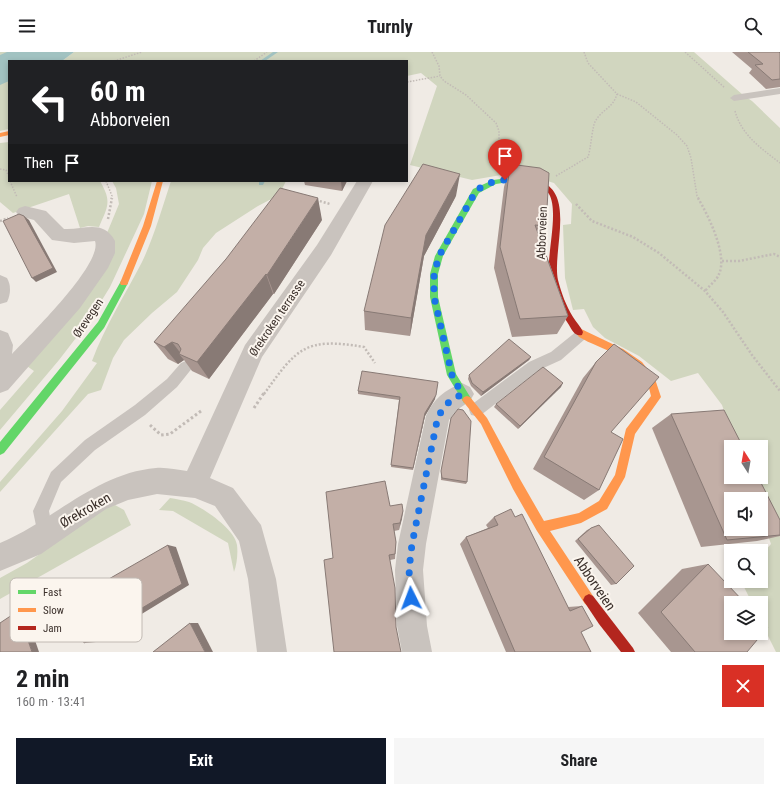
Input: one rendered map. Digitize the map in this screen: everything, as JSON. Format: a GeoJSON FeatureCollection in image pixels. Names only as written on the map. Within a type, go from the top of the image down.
{"type":"FeatureCollection","features":[{"type":"Feature","properties":{"kind":"street","name":"Abborveien"},"geometry":{"type":"LineString","coordinates":[[581,335],[572,324],[553,274],[556,208],[554,198],[551,193],[542,185],[534,182],[516,180],[497,181],[481,187],[476,191],[439,256],[434,274],[434,297],[452,375],[469,402],[484,421],[517,485],[541,527],[603,620],[629,652]]}},
{"type":"Feature","properties":{"kind":"street","name":"Ørevegen"},"geometry":{"type":"LineString","coordinates":[[0,450],[101,325],[125,282],[147,226],[160,182]]}},
{"type":"Feature","properties":{"kind":"street","name":"Ørekroken terrasse"},"geometry":{"type":"LineString","coordinates":[[195,485],[201,467],[253,352],[324,250],[364,182]]}},
{"type":"Feature","properties":{"kind":"street"},"geometry":{"type":"LineString","coordinates":[[0,383],[73,302],[98,268],[105,253],[106,241],[100,234],[74,236],[59,235],[40,215],[25,212]]}},
{"type":"Feature","properties":{"kind":"street"},"geometry":{"type":"LineString","coordinates":[[0,282],[0,296]]}},
{"type":"Feature","properties":{"kind":"street"},"geometry":{"type":"LineString","coordinates":[[541,527],[581,518],[603,505],[620,477],[630,432],[656,397],[652,381],[641,367],[613,348],[581,335]]}},
{"type":"Feature","properties":{"kind":"street"},"geometry":{"type":"LineString","coordinates":[[0,339],[2,345],[0,369]]}},
{"type":"Feature","properties":{"kind":"street"},"geometry":{"type":"LineString","coordinates":[[417,652],[412,626],[409,570],[412,544],[438,416],[449,402],[469,402]]}},
{"type":"Feature","properties":{"kind":"street","name":"Ørekroken"},"geometry":{"type":"LineString","coordinates":[[0,557],[31,544],[97,500],[128,487],[157,481],[195,485],[224,497],[251,535],[262,579],[272,652]]}},
{"type":"Feature","properties":{"kind":"lane"},"geometry":{"type":"LineString","coordinates":[[734,98],[780,91]]}},
{"type":"Feature","properties":{"kind":"lane"},"geometry":{"type":"LineString","coordinates":[[469,402],[534,366],[556,356],[581,335]]}},
{"type":"Feature","properties":{"kind":"lane"},"geometry":{"type":"LineString","coordinates":[[45,534],[41,511],[56,477],[90,445],[137,413],[172,383],[186,368]]}},
{"type":"Feature","properties":{"kind":"path"},"geometry":{"type":"LineString","coordinates":[[117,60],[142,52]]}},
{"type":"Feature","properties":{"kind":"path"},"geometry":{"type":"LineString","coordinates":[[255,60],[267,52]]}},
{"type":"Feature","properties":{"kind":"path"},"geometry":{"type":"LineString","coordinates":[[432,52],[439,66],[440,76],[444,81],[466,95],[496,123],[499,131],[500,169],[505,180]]}},
{"type":"Feature","properties":{"kind":"path"},"geometry":{"type":"LineString","coordinates":[[584,52],[588,63],[616,94],[636,102],[677,135],[687,146],[691,158],[697,196],[708,215],[722,261],[719,275],[705,290]]}},
{"type":"Feature","properties":{"kind":"path"},"geometry":{"type":"LineString","coordinates":[[408,82],[440,76]]}},
{"type":"Feature","properties":{"kind":"path"},"geometry":{"type":"LineString","coordinates":[[542,185],[588,158],[595,121],[616,102],[616,94]]}},
{"type":"Feature","properties":{"kind":"path"},"geometry":{"type":"LineString","coordinates":[[0,169],[6,170],[8,175]]}},
{"type":"Feature","properties":{"kind":"path"},"geometry":{"type":"LineString","coordinates":[[100,234],[105,228],[112,205],[112,196],[106,182]]}},
{"type":"Feature","properties":{"kind":"path"},"geometry":{"type":"LineString","coordinates":[[542,185],[568,195],[592,221],[633,237],[659,253],[705,290],[723,312],[752,355],[780,391]]}},
{"type":"Feature","properties":{"kind":"path"},"geometry":{"type":"LineString","coordinates":[[313,200],[334,206]]}},
{"type":"Feature","properties":{"kind":"path"},"geometry":{"type":"LineString","coordinates":[[722,261],[739,261],[774,254],[780,257]]}},
{"type":"Feature","properties":{"kind":"path"},"geometry":{"type":"LineString","coordinates":[[250,413],[293,355],[310,345],[327,342],[364,347],[375,363]]}},
{"type":"Feature","properties":{"kind":"path"},"geometry":{"type":"LineString","coordinates":[[137,413],[160,435],[170,434],[205,409]]}},
{"type":"Feature","properties":{"kind":"green space"},"geometry":{"type":"Polygon","coordinates":[[[0,52],[14,52],[10,60],[8,60],[8,129],[0,131],[0,52]]]}},
{"type":"Feature","properties":{"kind":"green space"},"geometry":{"type":"Polygon","coordinates":[[[74,52],[694,52],[743,95],[752,101],[780,128],[780,652],[776,652],[768,636],[768,596],[748,596],[744,588],[768,588],[768,547],[771,544],[768,536],[768,492],[757,492],[751,484],[768,484],[768,440],[734,440],[722,405],[698,373],[671,381],[639,356],[605,338],[593,327],[584,309],[573,310],[565,278],[563,225],[571,224],[572,204],[554,183],[531,176],[507,174],[472,180],[410,165],[437,86],[421,73],[408,76],[408,60],[63,60],[74,52]]]}},
{"type":"Feature","properties":{"kind":"green space"},"geometry":{"type":"Polygon","coordinates":[[[8,142],[8,182],[101,182],[106,194],[107,204],[105,214],[99,227],[88,226],[80,228],[69,194],[13,213],[0,202],[0,143],[8,142]]]}},
{"type":"Feature","properties":{"kind":"green space"},"geometry":{"type":"Polygon","coordinates":[[[113,182],[152,182],[144,214],[110,287],[89,321],[59,360],[0,430],[0,410],[34,371],[24,364],[61,325],[107,233],[119,204],[116,188],[113,182]]]}},
{"type":"Feature","properties":{"kind":"green space"},"geometry":{"type":"Polygon","coordinates":[[[171,182],[286,182],[279,195],[258,206],[216,233],[203,248],[198,260],[177,292],[152,313],[124,340],[113,358],[101,390],[88,394],[0,492],[0,482],[62,411],[97,363],[92,361],[97,348],[142,262],[158,222],[171,182]]]}},
{"type":"Feature","properties":{"kind":"green space"},"geometry":{"type":"Polygon","coordinates":[[[170,498],[189,502],[202,509],[217,519],[230,532],[237,545],[237,562],[234,572],[228,543],[173,511],[159,510],[170,498]]]}},
{"type":"Feature","properties":{"kind":"green space"},"geometry":{"type":"Polygon","coordinates":[[[115,505],[124,510],[131,525],[37,578],[10,578],[10,593],[0,599],[0,578],[27,563],[106,507],[115,505]]]}},
{"type":"Feature","properties":{"kind":"water"},"geometry":{"type":"Polygon","coordinates":[[[7,52],[74,52],[63,60],[8,60],[8,81],[0,85],[0,55],[7,52]]]}},
{"type":"Feature","properties":{"kind":"building"},"geometry":{"type":"Polygon","coordinates":[[[748,52],[779,52],[780,79],[772,80],[755,65],[763,64],[748,52]]]}},
{"type":"Feature","properties":{"kind":"building"},"geometry":{"type":"Polygon","coordinates":[[[423,164],[460,174],[426,235],[411,318],[364,311],[385,225],[423,164]]]}},
{"type":"Feature","properties":{"kind":"building"},"geometry":{"type":"Polygon","coordinates":[[[510,165],[540,168],[549,173],[546,226],[535,225],[568,316],[520,319],[500,247],[510,165]]]}},
{"type":"Feature","properties":{"kind":"building"},"geometry":{"type":"Polygon","coordinates":[[[280,188],[318,198],[267,275],[266,274],[197,362],[179,354],[181,349],[178,344],[172,342],[164,347],[154,342],[226,259],[280,188]]]}},
{"type":"Feature","properties":{"kind":"building"},"geometry":{"type":"Polygon","coordinates":[[[19,214],[24,216],[53,268],[32,278],[3,221],[19,214]]]}},
{"type":"Feature","properties":{"kind":"building"},"geometry":{"type":"Polygon","coordinates":[[[509,339],[531,357],[483,392],[472,383],[469,375],[509,339]]]}},
{"type":"Feature","properties":{"kind":"building"},"geometry":{"type":"Polygon","coordinates":[[[614,344],[659,377],[611,432],[623,439],[599,490],[544,457],[596,362],[614,344]]]}},
{"type":"Feature","properties":{"kind":"building"},"geometry":{"type":"Polygon","coordinates":[[[543,367],[563,383],[520,426],[496,404],[543,367]]]}},
{"type":"Feature","properties":{"kind":"building"},"geometry":{"type":"Polygon","coordinates":[[[362,371],[438,382],[436,395],[425,413],[413,468],[391,465],[400,397],[358,391],[362,371]]]}},
{"type":"Feature","properties":{"kind":"building"},"geometry":{"type":"Polygon","coordinates":[[[458,409],[463,410],[471,421],[467,482],[442,478],[441,471],[451,418],[458,409]]]}},
{"type":"Feature","properties":{"kind":"building"},"geometry":{"type":"Polygon","coordinates":[[[724,410],[739,440],[724,440],[724,484],[762,484],[766,492],[724,492],[724,533],[671,414],[724,410]]]}},
{"type":"Feature","properties":{"kind":"building"},"geometry":{"type":"Polygon","coordinates":[[[385,481],[390,506],[402,504],[403,511],[400,523],[393,524],[396,542],[395,554],[389,555],[395,588],[396,627],[401,652],[334,652],[324,560],[333,558],[326,492],[385,481]]]}},
{"type":"Feature","properties":{"kind":"building"},"geometry":{"type":"Polygon","coordinates":[[[768,497],[780,520],[780,535],[727,540],[725,536],[768,536],[768,497]]]}},
{"type":"Feature","properties":{"kind":"building"},"geometry":{"type":"Polygon","coordinates":[[[511,509],[515,517],[522,514],[570,611],[582,606],[593,626],[581,632],[591,652],[515,652],[466,537],[498,525],[494,517],[511,509]]]}},
{"type":"Feature","properties":{"kind":"building"},"geometry":{"type":"Polygon","coordinates":[[[599,525],[634,566],[616,584],[578,539],[591,528],[599,525]]]}},
{"type":"Feature","properties":{"kind":"building"},"geometry":{"type":"Polygon","coordinates":[[[168,545],[182,584],[142,608],[142,578],[111,578],[168,545]]]}},
{"type":"Feature","properties":{"kind":"building"},"geometry":{"type":"Polygon","coordinates":[[[708,564],[724,581],[724,588],[731,588],[738,596],[724,596],[724,640],[757,640],[747,652],[695,652],[661,612],[708,564]]]}},
{"type":"Feature","properties":{"kind":"building"},"geometry":{"type":"Polygon","coordinates":[[[10,616],[10,642],[29,642],[32,652],[0,652],[0,623],[10,616]]]}},
{"type":"Feature","properties":{"kind":"building"},"geometry":{"type":"Polygon","coordinates":[[[190,623],[205,652],[153,652],[190,623]]]}},
{"type":"Feature","properties":{"kind":"waterway"},"geometry":{"type":"LineString","coordinates":[[264,60],[276,52]]}},
{"type":"Feature","properties":{"kind":"traffic: fast"},"geometry":{"type":"LineString","coordinates":[[467,400],[452,375],[434,297],[434,274],[439,256],[476,191],[489,184],[502,180],[530,181]]}},
{"type":"Feature","properties":{"kind":"traffic: fast"},"geometry":{"type":"LineString","coordinates":[[0,450],[101,325],[124,283]]}},
{"type":"Feature","properties":{"kind":"traffic: slow"},"geometry":{"type":"LineString","coordinates":[[0,135],[8,133]]}},
{"type":"Feature","properties":{"kind":"traffic: slow"},"geometry":{"type":"LineString","coordinates":[[124,283],[147,226],[160,182]]}},
{"type":"Feature","properties":{"kind":"traffic: slow"},"geometry":{"type":"LineString","coordinates":[[541,527],[581,518],[603,505],[620,477],[630,432],[656,397],[652,382],[639,365],[620,352],[592,340],[579,332]]}},
{"type":"Feature","properties":{"kind":"traffic: slow"},"geometry":{"type":"LineString","coordinates":[[467,400],[484,421],[517,485],[541,527],[589,600]]}},
{"type":"Feature","properties":{"kind":"traffic: jam"},"geometry":{"type":"LineString","coordinates":[[530,181],[548,188],[555,200],[556,219],[553,264],[554,280],[566,312],[579,332]]}},
{"type":"Feature","properties":{"kind":"traffic: jam"},"geometry":{"type":"LineString","coordinates":[[589,600],[629,652]]}},
{"type":"Feature","properties":{"kind":"route"},"geometry":{"type":"LineString","coordinates":[[411,598],[409,570],[412,544],[438,416],[449,402],[462,394],[452,375],[434,297],[434,274],[439,256],[476,191],[481,187],[497,181],[505,180]]}}]}
